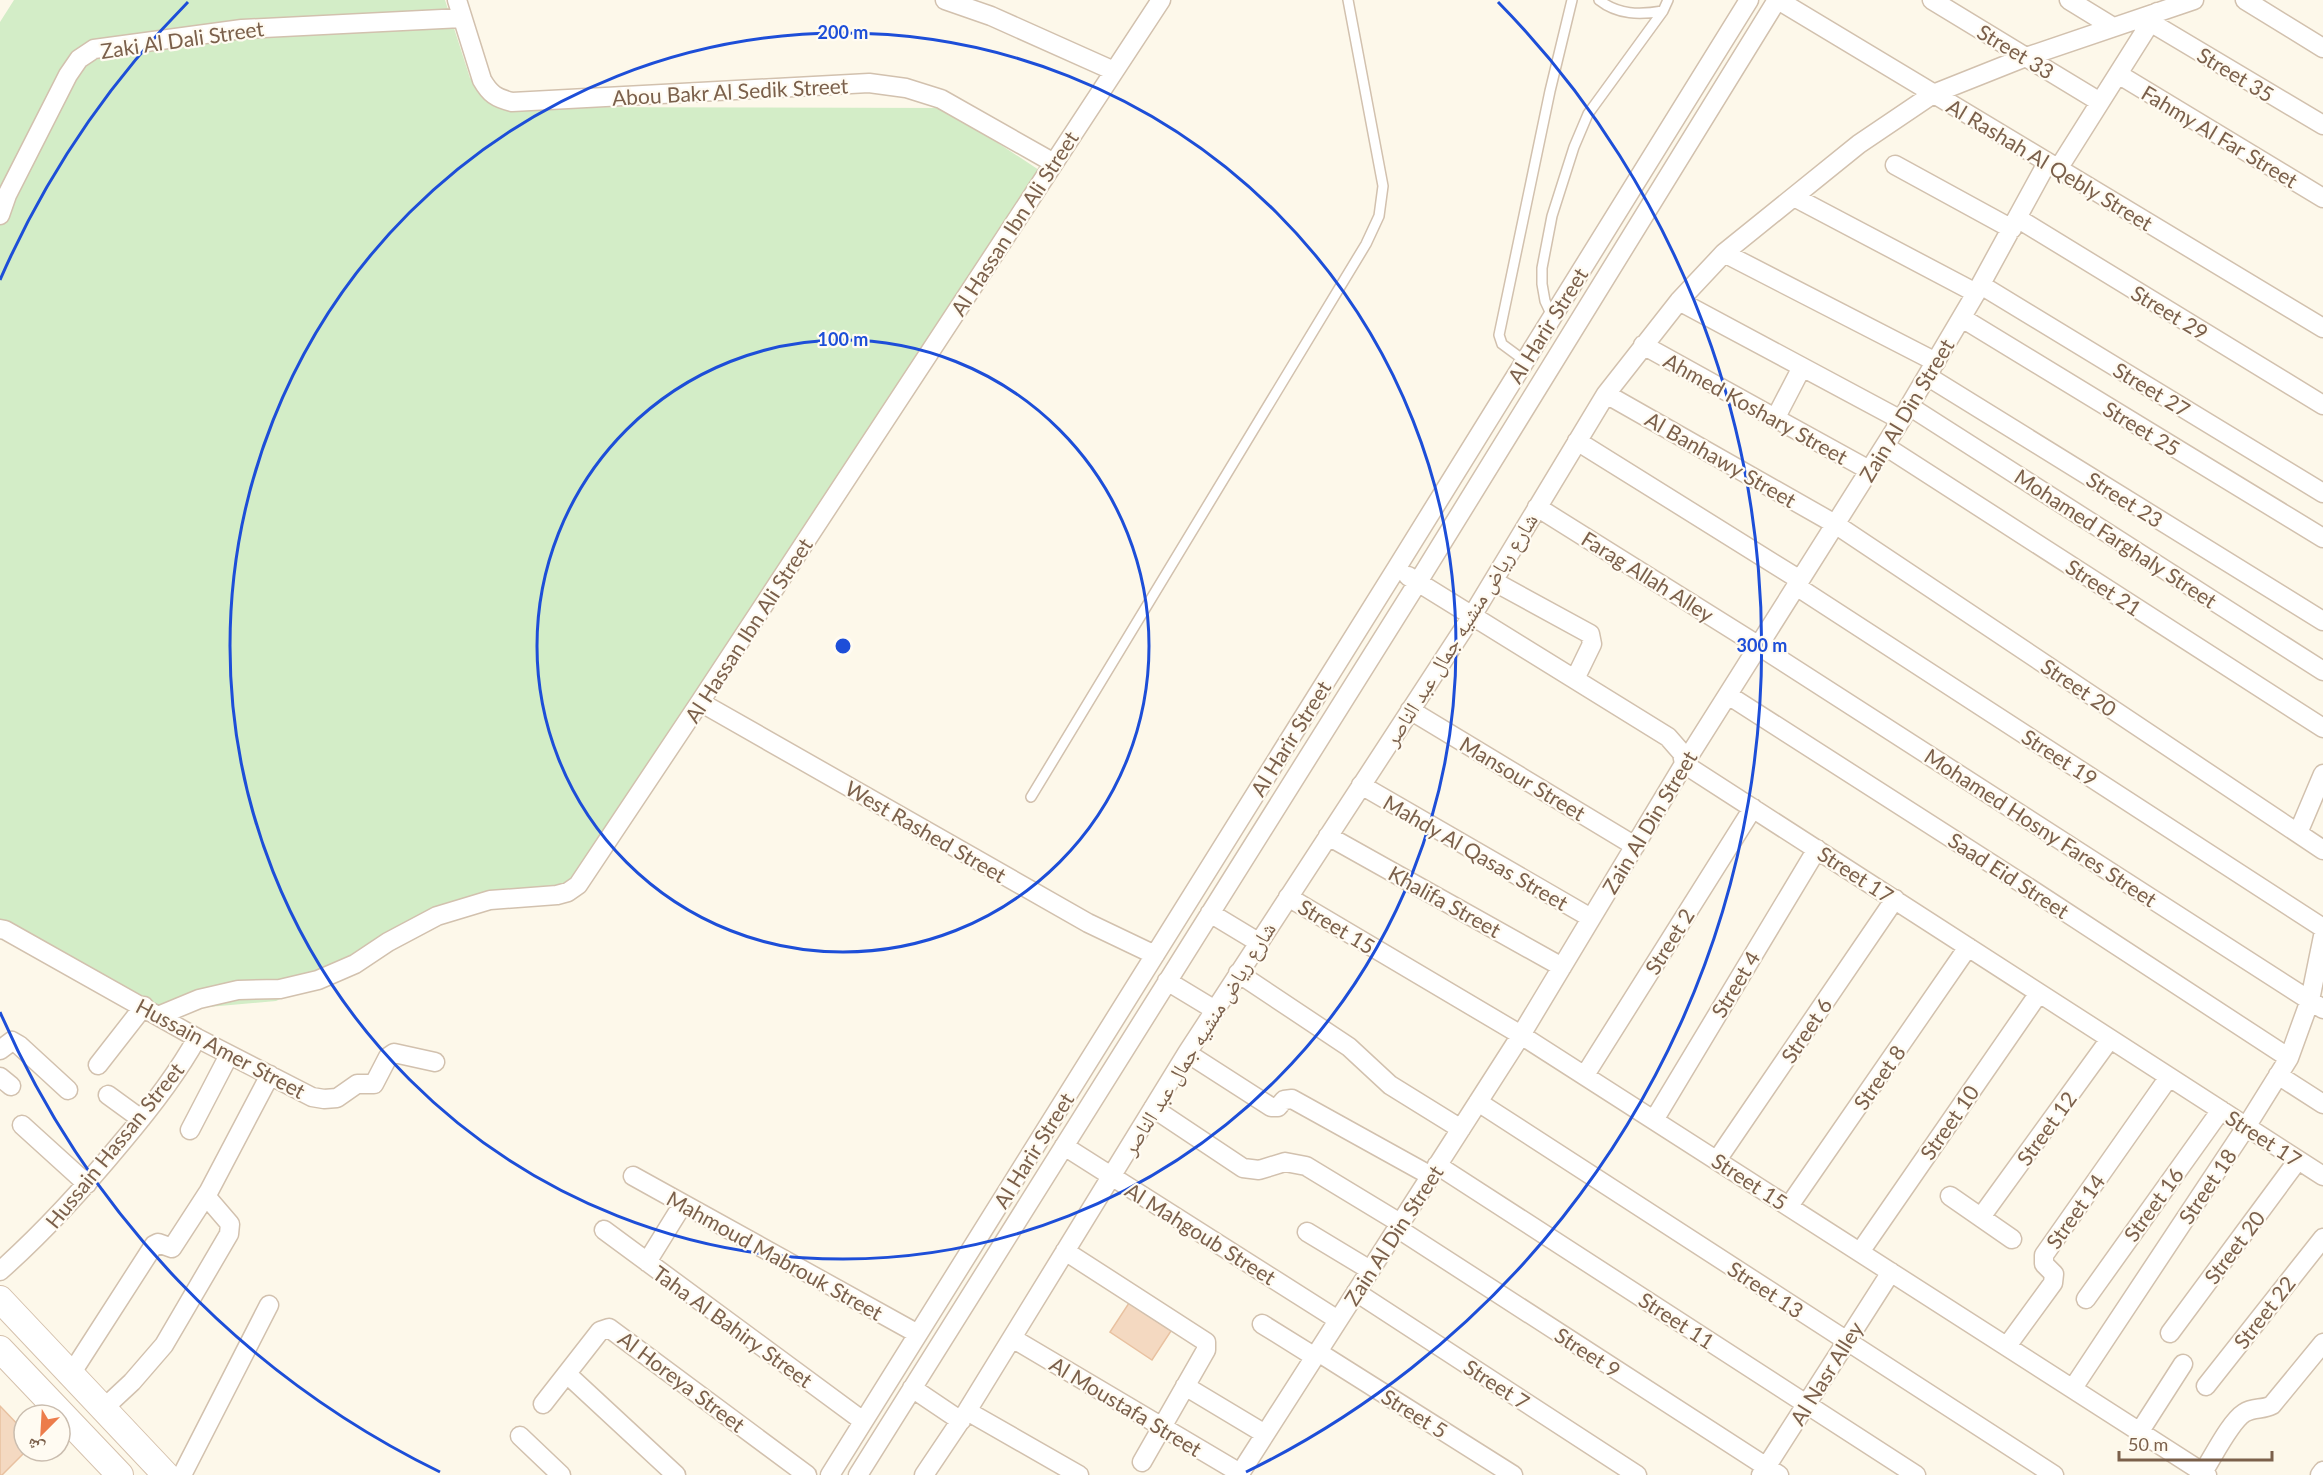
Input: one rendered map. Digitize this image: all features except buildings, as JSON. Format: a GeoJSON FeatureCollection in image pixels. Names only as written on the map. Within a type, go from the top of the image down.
{"type":"FeatureCollection","features":[{"type":"Feature","properties":{"kind":"main road"},"geometry":{"type":"LineString","coordinates":[[0,1299],[166,1475]]}},
{"type":"Feature","properties":{"kind":"main road"},"geometry":{"type":"LineString","coordinates":[[0,1349],[120,1475]]}},
{"type":"Feature","properties":{"kind":"street","name":"Abou Bakr Al Sedik Street"},"geometry":{"type":"LineString","coordinates":[[457,0],[482,81],[488,92],[496,98],[523,102],[869,83],[906,88],[941,99],[1054,163]]}},
{"type":"Feature","properties":{"kind":"street"},"geometry":{"type":"LineString","coordinates":[[945,0],[991,16],[1114,71]]}},
{"type":"Feature","properties":{"kind":"street","name":"Al Hassan Ibn Ali Street"},"geometry":{"type":"LineString","coordinates":[[151,1011],[238,990],[280,989],[318,980],[355,964],[388,942],[437,916],[490,900],[557,895],[568,892],[578,885],[1161,0]]}},
{"type":"Feature","properties":{"kind":"street","name":"Al Harir Street"},"geometry":{"type":"LineString","coordinates":[[830,1475],[1749,0]]}},
{"type":"Feature","properties":{"kind":"street","name":"Al Harir Street"},"geometry":{"type":"LineString","coordinates":[[858,1475],[1418,582],[1777,0]]}},
{"type":"Feature","properties":{"kind":"street","name":"Al Rashah Al Qebly Street"},"geometry":{"type":"LineString","coordinates":[[1777,0],[2323,328]]}},
{"type":"Feature","properties":{"kind":"street","name":"Street 33"},"geometry":{"type":"LineString","coordinates":[[1932,0],[2100,102]]}},
{"type":"Feature","properties":{"kind":"street"},"geometry":{"type":"LineString","coordinates":[[2069,0],[2113,27]]}},
{"type":"Feature","properties":{"kind":"street","name":"شارع رياض منشيه جمال عبد الناصر"},"geometry":{"type":"LineString","coordinates":[[933,1472],[964,1416],[1187,1053],[1472,616],[1606,394],[1679,301],[1724,253],[1858,144],[1933,94],[2026,57],[2194,0]]}},
{"type":"Feature","properties":{"kind":"street"},"geometry":{"type":"LineString","coordinates":[[2245,0],[2323,48]]}},
{"type":"Feature","properties":{"kind":"street","name":"Zain Al Din Street"},"geometry":{"type":"LineString","coordinates":[[1240,1474],[1521,1035],[1684,764],[1932,369],[2014,223],[2100,102],[2157,12]]}},
{"type":"Feature","properties":{"kind":"street","name":"Street 35"},"geometry":{"type":"LineString","coordinates":[[2157,12],[2323,125]]}},
{"type":"Feature","properties":{"kind":"street","name":"Zaki Al Dali Street"},"geometry":{"type":"LineString","coordinates":[[0,215],[7,195],[68,75],[79,60],[94,49],[242,28],[462,18]]}},
{"type":"Feature","properties":{"kind":"street","name":"Fahmy Al Far Street"},"geometry":{"type":"LineString","coordinates":[[2118,74],[2323,198]]}},
{"type":"Feature","properties":{"kind":"street","name":"Street 29"},"geometry":{"type":"LineString","coordinates":[[1895,165],[2014,223],[2323,405]]}},
{"type":"Feature","properties":{"kind":"street","name":"Street 27"},"geometry":{"type":"LineString","coordinates":[[1794,196],[1978,289],[2323,493]]}},
{"type":"Feature","properties":{"kind":"street","name":"Street 23"},"geometry":{"type":"LineString","coordinates":[[1724,253],[1932,369],[2323,621]]}},
{"type":"Feature","properties":{"kind":"street","name":"Mohamed Farghaly Street"},"geometry":{"type":"LineString","coordinates":[[1679,301],[1802,367],[1905,413],[2323,670]]}},
{"type":"Feature","properties":{"kind":"street","name":"Street 25"},"geometry":{"type":"LineString","coordinates":[[1962,318],[2323,538]]}},
{"type":"Feature","properties":{"kind":"street","name":"Ahmed Koshary Street"},"geometry":{"type":"LineString","coordinates":[[1643,345],[1869,470]]}},
{"type":"Feature","properties":{"kind":"street"},"geometry":{"type":"LineString","coordinates":[[1525,361],[1546,374]]}},
{"type":"Feature","properties":{"kind":"street"},"geometry":{"type":"LineString","coordinates":[[1775,419],[1802,367]]}},
{"type":"Feature","properties":{"kind":"street","name":"Al Banhawy Street"},"geometry":{"type":"LineString","coordinates":[[1606,394],[1835,524]]}},
{"type":"Feature","properties":{"kind":"street","name":"Street 19"},"geometry":{"type":"LineString","coordinates":[[1577,441],[1798,583],[2323,928]]}},
{"type":"Feature","properties":{"kind":"street","name":"Street 21"},"geometry":{"type":"LineString","coordinates":[[1885,446],[2323,728]]}},
{"type":"Feature","properties":{"kind":"street","name":"Farag Allah Alley"},"geometry":{"type":"LineString","coordinates":[[1537,507],[1759,645]]}},
{"type":"Feature","properties":{"kind":"street","name":"Street 20"},"geometry":{"type":"LineString","coordinates":[[1835,524],[2323,850]]}},
{"type":"Feature","properties":{"kind":"street","name":"Street 17"},"geometry":{"type":"LineString","coordinates":[[1396,569],[1668,737],[1682,753],[1684,764],[2323,1176]]}},
{"type":"Feature","properties":{"kind":"street"},"geometry":{"type":"LineString","coordinates":[[1493,581],[1590,634],[1592,644],[1575,679]]}},
{"type":"Feature","properties":{"kind":"street","name":"Mohamed Hosny Fares Street"},"geometry":{"type":"LineString","coordinates":[[1759,645],[2317,1004]]}},
{"type":"Feature","properties":{"kind":"street","name":"Saad Eid Street"},"geometry":{"type":"LineString","coordinates":[[1728,695],[2289,1058]]}},
{"type":"Feature","properties":{"kind":"street","name":"West Rashed Street"},"geometry":{"type":"LineString","coordinates":[[700,702],[1096,927],[1155,955]]}},
{"type":"Feature","properties":{"kind":"street","name":"Mansour Street"},"geometry":{"type":"LineString","coordinates":[[1410,710],[1635,846]]}},
{"type":"Feature","properties":{"kind":"street"},"geometry":{"type":"LineString","coordinates":[[2298,833],[2323,774]]}},
{"type":"Feature","properties":{"kind":"street","name":"Mahdy Al Qasas Street"},"geometry":{"type":"LineString","coordinates":[[1361,785],[1591,918]]}},
{"type":"Feature","properties":{"kind":"street","name":"Street 2"},"geometry":{"type":"LineString","coordinates":[[1585,1075],[1753,808]]}},
{"type":"Feature","properties":{"kind":"street"},"geometry":{"type":"LineString","coordinates":[[1234,828],[1256,841]]}},
{"type":"Feature","properties":{"kind":"street","name":"Khalifa Street"},"geometry":{"type":"LineString","coordinates":[[1328,836],[1562,967]]}},
{"type":"Feature","properties":{"kind":"street","name":"Street 4"},"geometry":{"type":"LineString","coordinates":[[1654,1120],[1816,849]]}},
{"type":"Feature","properties":{"kind":"street"},"geometry":{"type":"LineString","coordinates":[[1216,857],[1237,870]]}},
{"type":"Feature","properties":{"kind":"street","name":"Street 15"},"geometry":{"type":"LineString","coordinates":[[1288,897],[1585,1075],[2205,1474]]}},
{"type":"Feature","properties":{"kind":"street","name":"Street 6"},"geometry":{"type":"LineString","coordinates":[[1717,1160],[1895,899]]}},
{"type":"Feature","properties":{"kind":"street"},"geometry":{"type":"LineString","coordinates":[[1210,913],[1258,942]]}},
{"type":"Feature","properties":{"kind":"street","name":"Hussain Amer Street"},"geometry":{"type":"LineString","coordinates":[[0,929],[197,1038],[312,1097],[337,1098],[357,1084],[374,1084],[391,1054],[398,1053],[435,1062]]}},
{"type":"Feature","properties":{"kind":"street","name":"Street 18"},"geometry":{"type":"LineString","coordinates":[[2073,1388],[2246,1127],[2289,1058],[2317,1004],[2323,936]]}},
{"type":"Feature","properties":{"kind":"street","name":"Street 8"},"geometry":{"type":"LineString","coordinates":[[1789,1206],[1968,947]]}},
{"type":"Feature","properties":{"kind":"street"},"geometry":{"type":"LineString","coordinates":[[1238,973],[1349,1047],[1390,1085],[1461,1129]]}},
{"type":"Feature","properties":{"kind":"street"},"geometry":{"type":"LineString","coordinates":[[1167,981],[1215,1010]]}},
{"type":"Feature","properties":{"kind":"street","name":"Street 10"},"geometry":{"type":"LineString","coordinates":[[1860,1252],[2039,993]]}},
{"type":"Feature","properties":{"kind":"street"},"geometry":{"type":"LineString","coordinates":[[98,1065],[151,1011]]}},
{"type":"Feature","properties":{"kind":"street","name":"Hussain Hassan Street"},"geometry":{"type":"LineString","coordinates":[[0,1271],[36,1239],[87,1184],[175,1076],[197,1038]]}},
{"type":"Feature","properties":{"kind":"street","name":"Street 12"},"geometry":{"type":"LineString","coordinates":[[1981,1217],[2110,1039]]}},
{"type":"Feature","properties":{"kind":"street"},"geometry":{"type":"LineString","coordinates":[[0,1050],[12,1041],[19,1045],[68,1090]]}},
{"type":"Feature","properties":{"kind":"street","name":"Street 11"},"geometry":{"type":"LineString","coordinates":[[1187,1053],[1271,1107],[1278,1107],[1284,1100],[1292,1099],[1434,1171],[1807,1404],[1916,1475]]}},
{"type":"Feature","properties":{"kind":"street"},"geometry":{"type":"LineString","coordinates":[[190,1130],[229,1055]]}},
{"type":"Feature","properties":{"kind":"street"},"geometry":{"type":"LineString","coordinates":[[71,1374],[154,1245],[158,1243],[169,1249],[173,1248],[206,1196],[270,1075]]}},
{"type":"Feature","properties":{"kind":"street"},"geometry":{"type":"LineString","coordinates":[[2278,1075],[2323,1104]]}},
{"type":"Feature","properties":{"kind":"street","name":"Street 14"},"geometry":{"type":"LineString","coordinates":[[2007,1346],[2053,1283],[2054,1274],[2044,1264],[2044,1255],[2169,1077]]}},
{"type":"Feature","properties":{"kind":"street"},"geometry":{"type":"LineString","coordinates":[[108,1095],[141,1119]]}},
{"type":"Feature","properties":{"kind":"street","name":"Street 13"},"geometry":{"type":"LineString","coordinates":[[1478,1102],[2054,1475]]}},
{"type":"Feature","properties":{"kind":"street","name":"Street 9"},"geometry":{"type":"LineString","coordinates":[[1153,1108],[1243,1168],[1259,1170],[1285,1162],[1306,1166],[1769,1472]]}},
{"type":"Feature","properties":{"kind":"street","name":"Street 16"},"geometry":{"type":"LineString","coordinates":[[2086,1299],[2221,1110]]}},
{"type":"Feature","properties":{"kind":"street"},"geometry":{"type":"LineString","coordinates":[[22,1125],[87,1184]]}},
{"type":"Feature","properties":{"kind":"street","name":"Al Mahgoub Street"},"geometry":{"type":"LineString","coordinates":[[1064,1146],[1338,1320]]}},
{"type":"Feature","properties":{"kind":"street","name":"Street 20"},"geometry":{"type":"LineString","coordinates":[[2170,1333],[2298,1160]]}},
{"type":"Feature","properties":{"kind":"street","name":"Mahmoud Mabrouk Street"},"geometry":{"type":"LineString","coordinates":[[633,1176],[918,1334]]}},
{"type":"Feature","properties":{"kind":"street"},"geometry":{"type":"LineString","coordinates":[[103,1408],[132,1382],[164,1345],[229,1234],[230,1224],[206,1196]]}},
{"type":"Feature","properties":{"kind":"street"},"geometry":{"type":"LineString","coordinates":[[1950,1196],[2012,1239]]}},
{"type":"Feature","properties":{"kind":"street"},"geometry":{"type":"LineString","coordinates":[[647,1262],[683,1204]]}},
{"type":"Feature","properties":{"kind":"street","name":"Taha Al Bahiry Street"},"geometry":{"type":"LineString","coordinates":[[604,1230],[863,1421]]}},
{"type":"Feature","properties":{"kind":"street"},"geometry":{"type":"LineString","coordinates":[[1307,1232],[1370,1270]]}},
{"type":"Feature","properties":{"kind":"street","name":"Street 22"},"geometry":{"type":"LineString","coordinates":[[2206,1386],[2323,1238]]}},
{"type":"Feature","properties":{"kind":"street"},"geometry":{"type":"LineString","coordinates":[[1065,1251],[1204,1340],[1207,1347],[1142,1462]]}},
{"type":"Feature","properties":{"kind":"street","name":"Al Nasr Alley"},"geometry":{"type":"LineString","coordinates":[[1769,1472],[1807,1404],[1891,1272]]}},
{"type":"Feature","properties":{"kind":"street","name":"Street 7"},"geometry":{"type":"LineString","coordinates":[[1356,1292],[1637,1475]]}},
{"type":"Feature","properties":{"kind":"street"},"geometry":{"type":"LineString","coordinates":[[182,1475],[269,1305]]}},
{"type":"Feature","properties":{"kind":"street","name":"Street 5"},"geometry":{"type":"LineString","coordinates":[[1262,1324],[1317,1354],[1513,1475]]}},
{"type":"Feature","properties":{"kind":"street","name":"Al Horeya Street"},"geometry":{"type":"LineString","coordinates":[[543,1404],[600,1331],[609,1328],[807,1475]]}},
{"type":"Feature","properties":{"kind":"street","name":"Al Moustafa Street"},"geometry":{"type":"LineString","coordinates":[[1012,1338],[1240,1474]]}},
{"type":"Feature","properties":{"kind":"street"},"geometry":{"type":"LineString","coordinates":[[2205,1474],[2237,1419],[2248,1411],[2272,1405],[2323,1343]]}},
{"type":"Feature","properties":{"kind":"street"},"geometry":{"type":"LineString","coordinates":[[2140,1431],[2183,1364]]}},
{"type":"Feature","properties":{"kind":"street"},"geometry":{"type":"LineString","coordinates":[[567,1374],[676,1475]]}},
{"type":"Feature","properties":{"kind":"street"},"geometry":{"type":"LineString","coordinates":[[1185,1386],[1265,1434]]}},
{"type":"Feature","properties":{"kind":"street"},"geometry":{"type":"LineString","coordinates":[[912,1388],[1080,1475]]}},
{"type":"Feature","properties":{"kind":"street"},"geometry":{"type":"LineString","coordinates":[[520,1436],[561,1475]]}},
{"type":"Feature","properties":{"kind":"street"},"geometry":{"type":"LineString","coordinates":[[2320,1475],[2323,1471]]}},
{"type":"Feature","properties":{"kind":"lane"},"geometry":{"type":"LineString","coordinates":[[1031,797],[1366,244],[1379,216],[1383,186],[1348,0]]}},
{"type":"Feature","properties":{"kind":"lane"},"geometry":{"type":"LineString","coordinates":[[1525,361],[1502,344],[1499,335],[1550,92],[1572,0]]}},
{"type":"Feature","properties":{"kind":"lane"},"geometry":{"type":"LineString","coordinates":[[1599,0],[1623,12],[1643,15],[1663,11]]}},
{"type":"Feature","properties":{"kind":"lane"},"geometry":{"type":"LineString","coordinates":[[1552,316],[1545,301],[1542,268],[1552,216],[1574,147],[1588,114],[1663,11],[1668,0]]}},
{"type":"Feature","properties":{"kind":"green space"},"geometry":{"type":"Polygon","coordinates":[[[14,0],[445,0],[470,78],[510,107],[945,108],[1042,172],[561,897],[481,902],[276,1001],[163,1011],[0,928],[0,22],[14,0]]]}}]}
